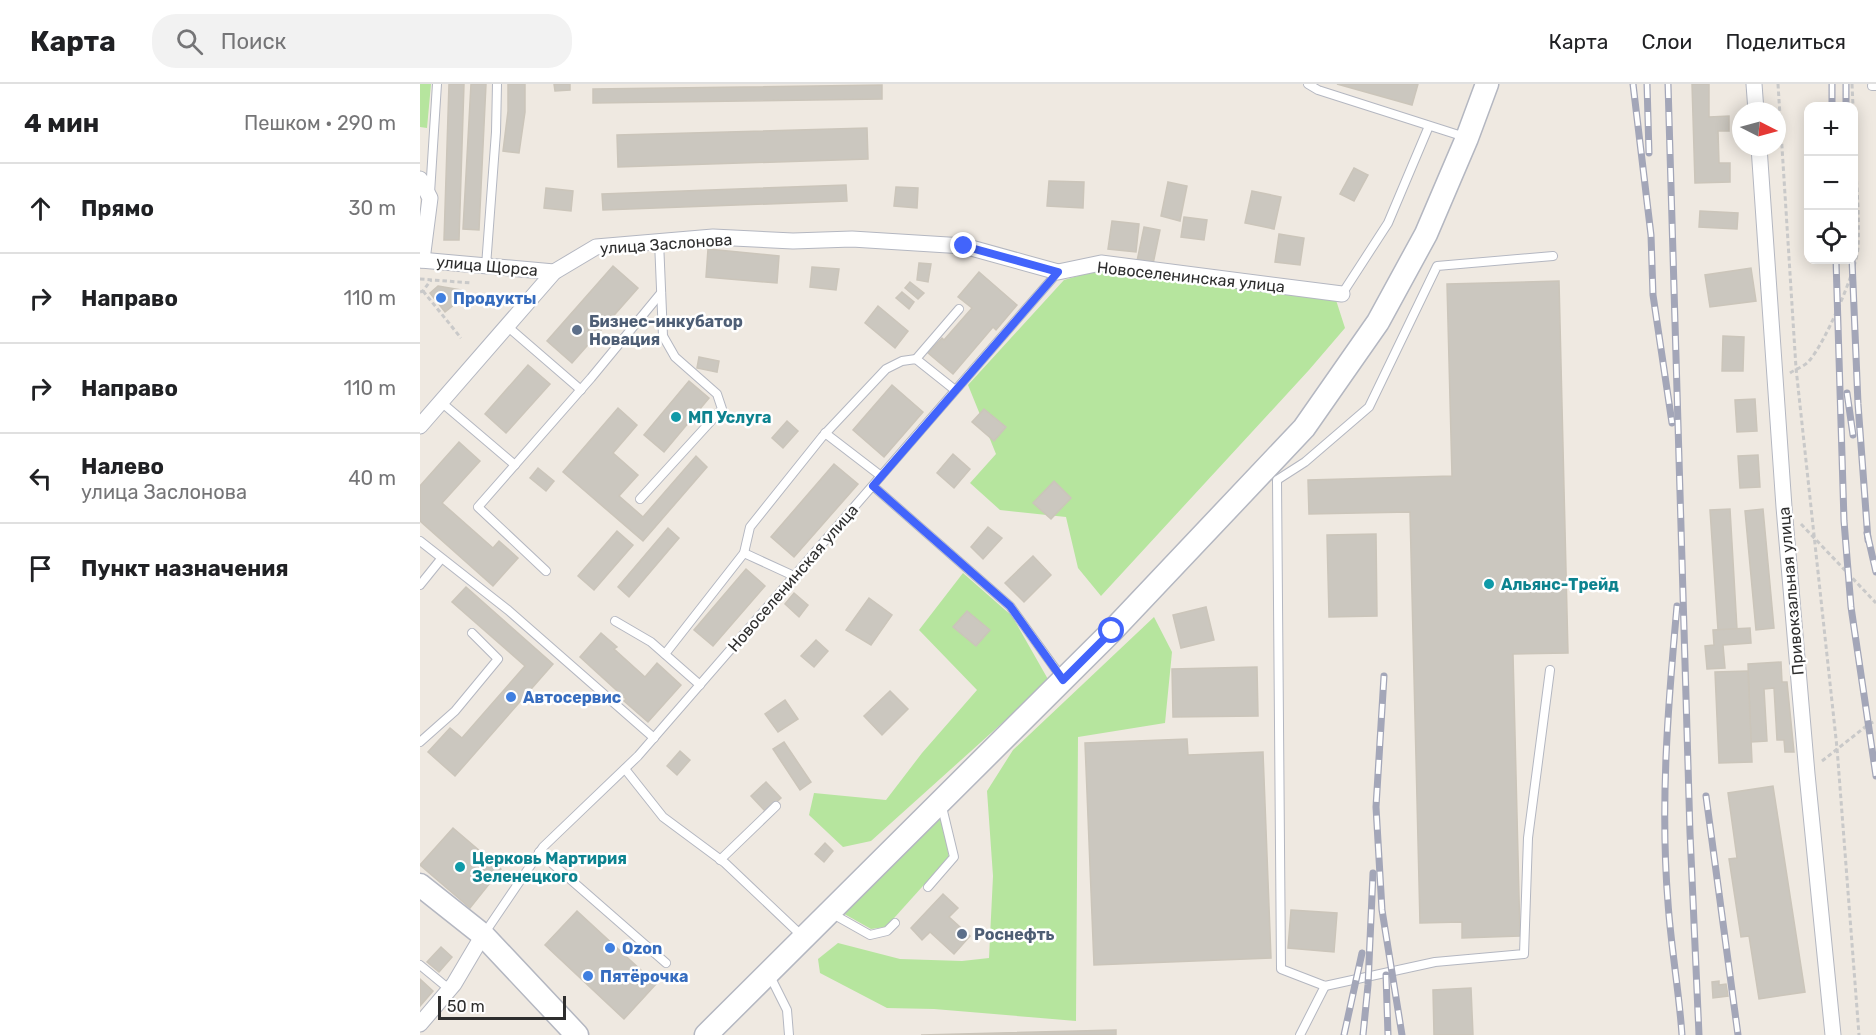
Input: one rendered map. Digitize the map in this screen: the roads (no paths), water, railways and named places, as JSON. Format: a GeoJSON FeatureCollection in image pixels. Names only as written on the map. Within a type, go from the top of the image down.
{"type":"FeatureCollection","features":[{"type":"Feature","properties":{"kind":"main road"},"geometry":{"type":"LineString","coordinates":[[706,1035],[1120,623],[1304,428],[1378,322],[1426,234],[1467,138],[1487,84]]}},
{"type":"Feature","properties":{"kind":"main road"},"geometry":{"type":"LineString","coordinates":[[420,885],[483,935],[577,1035]]}},
{"type":"Feature","properties":{"kind":"street"},"geometry":{"type":"LineString","coordinates":[[1755,84],[1756,102]]}},
{"type":"Feature","properties":{"kind":"street","name":"Привокзальная улица"},"geometry":{"type":"LineString","coordinates":[[1760,156],[1784,507],[1833,1035]]}},
{"type":"Feature","properties":{"kind":"street"},"geometry":{"type":"LineString","coordinates":[[420,179],[430,198],[421,260]]}},
{"type":"Feature","properties":{"kind":"street","name":"улица Заслонова"},"geometry":{"type":"LineString","coordinates":[[420,426],[554,272],[596,246],[713,237],[793,241],[852,239],[964,246],[1058,272]]}},
{"type":"Feature","properties":{"kind":"street","name":"улица Щорса"},"geometry":{"type":"LineString","coordinates":[[421,260],[554,272]]}},
{"type":"Feature","properties":{"kind":"street","name":"Новоселенинская улица"},"geometry":{"type":"LineString","coordinates":[[1058,272],[1101,263],[1342,294]]}},
{"type":"Feature","properties":{"kind":"street","name":"Новоселенинская улица"},"geometry":{"type":"LineString","coordinates":[[420,1024],[449,989],[483,935]]}},
{"type":"Feature","properties":{"kind":"lane"},"geometry":{"type":"LineString","coordinates":[[430,198],[437,84]]}},
{"type":"Feature","properties":{"kind":"lane"},"geometry":{"type":"LineString","coordinates":[[486,266],[496,132],[496,84]]}},
{"type":"Feature","properties":{"kind":"lane"},"geometry":{"type":"LineString","coordinates":[[1308,84],[1318,90],[1467,138]]}},
{"type":"Feature","properties":{"kind":"lane"},"geometry":{"type":"LineString","coordinates":[[1342,294],[1388,223],[1429,126]]}},
{"type":"Feature","properties":{"kind":"lane"},"geometry":{"type":"LineString","coordinates":[[640,499],[722,409],[717,394],[675,357],[663,336],[659,242]]}},
{"type":"Feature","properties":{"kind":"lane"},"geometry":{"type":"LineString","coordinates":[[1550,670],[1528,838],[1524,954],[1435,962],[1325,986],[1281,969],[1277,480],[1305,462],[1369,407],[1437,266],[1553,256]]}},
{"type":"Feature","properties":{"kind":"lane","name":"Новоселенинская улица"},"geometry":{"type":"LineString","coordinates":[[483,935],[539,852],[654,738],[1058,272]]}},
{"type":"Feature","properties":{"kind":"lane"},"geometry":{"type":"LineString","coordinates":[[546,571],[478,507],[581,390],[661,293]]}},
{"type":"Feature","properties":{"kind":"lane"},"geometry":{"type":"LineString","coordinates":[[665,654],[744,553],[750,527],[825,433],[886,369],[902,361],[916,358],[959,309]]}},
{"type":"Feature","properties":{"kind":"lane"},"geometry":{"type":"LineString","coordinates":[[507,326],[581,390]]}},
{"type":"Feature","properties":{"kind":"lane"},"geometry":{"type":"LineString","coordinates":[[916,358],[955,390]]}},
{"type":"Feature","properties":{"kind":"lane"},"geometry":{"type":"LineString","coordinates":[[441,402],[515,465]]}},
{"type":"Feature","properties":{"kind":"lane"},"geometry":{"type":"LineString","coordinates":[[825,433],[881,476]]}},
{"type":"Feature","properties":{"kind":"lane"},"geometry":{"type":"LineString","coordinates":[[873,486],[1010,606],[1063,680]]}},
{"type":"Feature","properties":{"kind":"lane"},"geometry":{"type":"LineString","coordinates":[[420,541],[508,610],[654,738]]}},
{"type":"Feature","properties":{"kind":"lane"},"geometry":{"type":"LineString","coordinates":[[744,553],[794,576]]}},
{"type":"Feature","properties":{"kind":"lane"},"geometry":{"type":"LineString","coordinates":[[420,585],[441,559]]}},
{"type":"Feature","properties":{"kind":"lane"},"geometry":{"type":"LineString","coordinates":[[615,621],[651,642],[700,685]]}},
{"type":"Feature","properties":{"kind":"lane"},"geometry":{"type":"LineString","coordinates":[[420,742],[455,711],[498,659],[472,633]]}},
{"type":"Feature","properties":{"kind":"lane"},"geometry":{"type":"LineString","coordinates":[[625,769],[663,817],[720,860],[804,938]]}},
{"type":"Feature","properties":{"kind":"lane"},"geometry":{"type":"LineString","coordinates":[[928,886],[954,857],[941,801]]}},
{"type":"Feature","properties":{"kind":"lane"},"geometry":{"type":"LineString","coordinates":[[720,860],[776,806]]}},
{"type":"Feature","properties":{"kind":"lane"},"geometry":{"type":"LineString","coordinates":[[539,852],[666,963]]}},
{"type":"Feature","properties":{"kind":"lane"},"geometry":{"type":"LineString","coordinates":[[830,912],[870,935],[886,931],[895,923]]}},
{"type":"Feature","properties":{"kind":"lane"},"geometry":{"type":"LineString","coordinates":[[420,965],[449,989]]}},
{"type":"Feature","properties":{"kind":"lane"},"geometry":{"type":"LineString","coordinates":[[769,973],[787,1010],[789,1035]]}},
{"type":"Feature","properties":{"kind":"lane"},"geometry":{"type":"LineString","coordinates":[[1299,1035],[1325,986]]}},
{"type":"Feature","properties":{"kind":"railway"},"geometry":{"type":"LineString","coordinates":[[1633,84],[1651,235],[1653,295],[1672,423]]}},
{"type":"Feature","properties":{"kind":"railway"},"geometry":{"type":"LineString","coordinates":[[1647,84],[1649,153]]}},
{"type":"Feature","properties":{"kind":"railway"},"geometry":{"type":"LineString","coordinates":[[1668,84],[1690,833],[1699,1035]]}},
{"type":"Feature","properties":{"kind":"railway"},"geometry":{"type":"LineString","coordinates":[[1832,84],[1832,102]]}},
{"type":"Feature","properties":{"kind":"railway"},"geometry":{"type":"LineString","coordinates":[[1846,84],[1846,102]]}},
{"type":"Feature","properties":{"kind":"railway"},"geometry":{"type":"LineString","coordinates":[[1836,264],[1844,521],[1851,607],[1876,776]]}},
{"type":"Feature","properties":{"kind":"railway"},"geometry":{"type":"LineString","coordinates":[[1852,264],[1858,404],[1868,540]]}},
{"type":"Feature","properties":{"kind":"railway"},"geometry":{"type":"LineString","coordinates":[[1847,393],[1853,435]]}},
{"type":"Feature","properties":{"kind":"railway"},"geometry":{"type":"LineString","coordinates":[[1867,533],[1876,572]]}},
{"type":"Feature","properties":{"kind":"railway"},"geometry":{"type":"LineString","coordinates":[[1677,606],[1668,717],[1665,829],[1669,920],[1682,1035]]}},
{"type":"Feature","properties":{"kind":"railway"},"geometry":{"type":"LineString","coordinates":[[1384,676],[1376,807],[1382,910],[1402,1035]]}},
{"type":"Feature","properties":{"kind":"railway"},"geometry":{"type":"LineString","coordinates":[[1706,796],[1738,1035]]}},
{"type":"Feature","properties":{"kind":"railway"},"geometry":{"type":"LineString","coordinates":[[1363,1035],[1368,985],[1373,873]]}},
{"type":"Feature","properties":{"kind":"railway"},"geometry":{"type":"LineString","coordinates":[[1344,1035],[1362,953]]}},
{"type":"Feature","properties":{"kind":"railway"},"geometry":{"type":"LineString","coordinates":[[1386,975],[1388,1035]]}},
{"type":"Feature","properties":{"kind":"place","name":"Продукты"},"geometry":{"type":"Point","coordinates":[441,298]}},
{"type":"Feature","properties":{"kind":"place","name":"Бизнес-инкубатор Новация"},"geometry":{"type":"Point","coordinates":[577,330]}},
{"type":"Feature","properties":{"kind":"place","name":"МП Услуга"},"geometry":{"type":"Point","coordinates":[676,417]}},
{"type":"Feature","properties":{"kind":"place","name":"Альянс-Трейд"},"geometry":{"type":"Point","coordinates":[1489,584]}},
{"type":"Feature","properties":{"kind":"place","name":"Автосервис"},"geometry":{"type":"Point","coordinates":[511,697]}},
{"type":"Feature","properties":{"kind":"place","name":"Церковь Мартирия Зеленецкого"},"geometry":{"type":"Point","coordinates":[460,867]}},
{"type":"Feature","properties":{"kind":"place","name":"Роснефть"},"geometry":{"type":"Point","coordinates":[962,934]}},
{"type":"Feature","properties":{"kind":"place","name":"Ozon"},"geometry":{"type":"Point","coordinates":[610,948]}},
{"type":"Feature","properties":{"kind":"place","name":"Пятёрочка"},"geometry":{"type":"Point","coordinates":[588,976]}}]}
